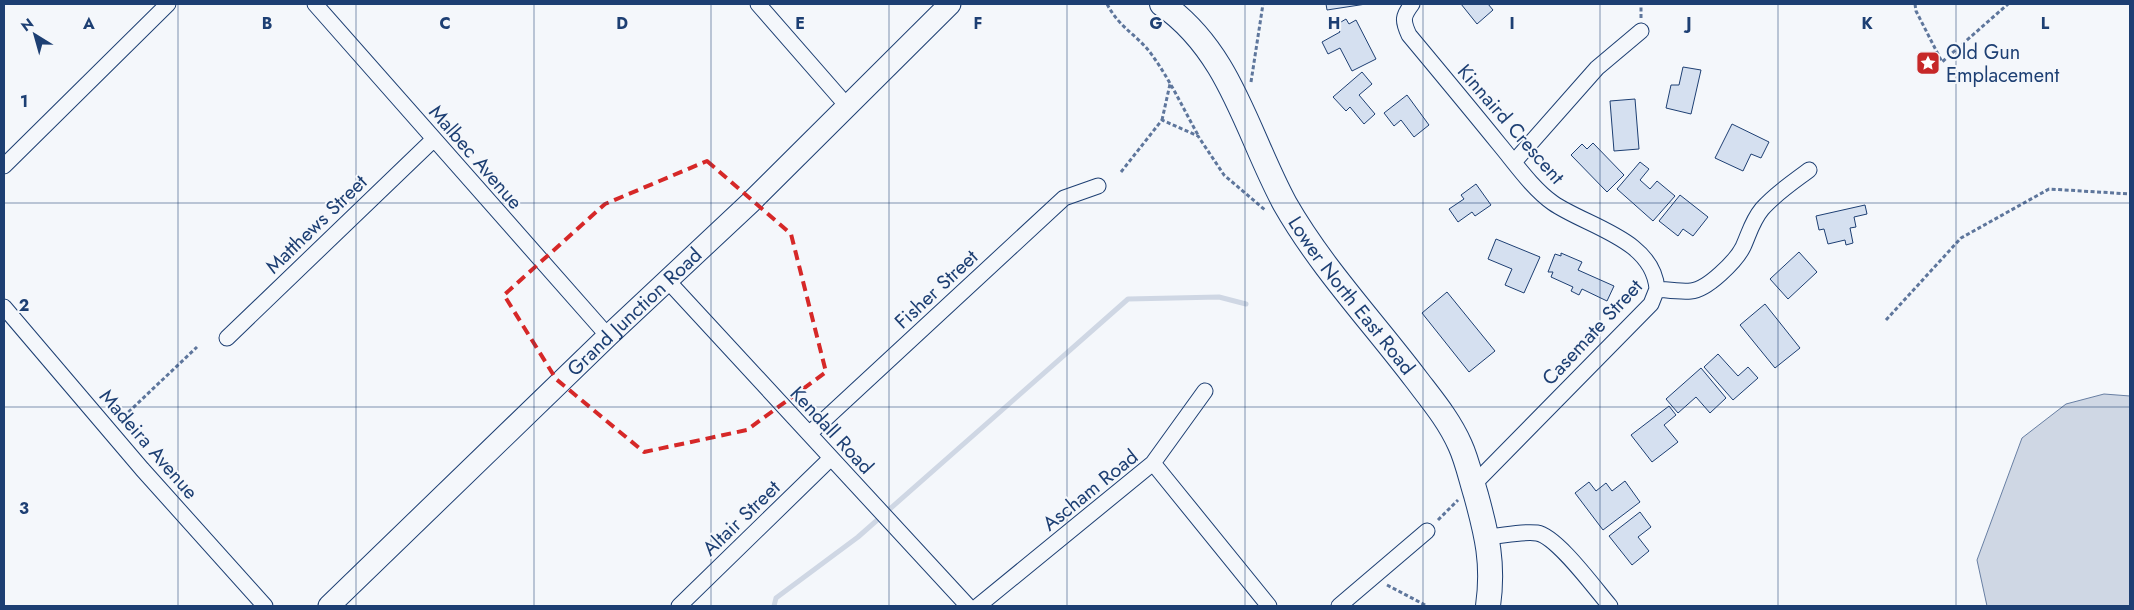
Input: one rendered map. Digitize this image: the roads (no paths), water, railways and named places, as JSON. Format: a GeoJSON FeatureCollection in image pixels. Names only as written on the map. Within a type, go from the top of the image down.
{"type":"FeatureCollection","features":[{"type":"Feature","properties":{"kind":"main road","name":"Grand Junction Road"},"geometry":{"type":"LineString","coordinates":[[329,606],[848,107],[944,10],[957,4]]}},
{"type":"Feature","properties":{"kind":"main road","name":"Lower North East Road"},"geometry":{"type":"LineString","coordinates":[[1162,4],[1192,30],[1211,51],[1222,68],[1264,164],[1286,205],[1315,252],[1388,342],[1445,418],[1460,446],[1487,537],[1491,564],[1488,606]]}},
{"type":"Feature","properties":{"kind":"street"},"geometry":{"type":"LineString","coordinates":[[4,166],[168,4]]}},
{"type":"Feature","properties":{"kind":"street","name":"Malbec Avenue"},"geometry":{"type":"LineString","coordinates":[[315,4],[608,336]]}},
{"type":"Feature","properties":{"kind":"street"},"geometry":{"type":"LineString","coordinates":[[758,4],[848,107]]}},
{"type":"Feature","properties":{"kind":"street","name":"Kinnaird Crescent"},"geometry":{"type":"LineString","coordinates":[[1412,4],[1404,14],[1404,26],[1408,35],[1514,162],[1553,203],[1625,241],[1640,254],[1656,277],[1657,289]]}},
{"type":"Feature","properties":{"kind":"street"},"geometry":{"type":"LineString","coordinates":[[1514,162],[1597,68],[1641,31]]}},
{"type":"Feature","properties":{"kind":"street","name":"Matthews Street"},"geometry":{"type":"LineString","coordinates":[[227,338],[434,139]]}},
{"type":"Feature","properties":{"kind":"street","name":"Casemate Street"},"geometry":{"type":"LineString","coordinates":[[1473,485],[1640,316],[1651,304],[1657,289],[1693,291],[1724,270],[1735,260],[1752,224],[1762,210],[1779,192],[1809,170]]}},
{"type":"Feature","properties":{"kind":"street","name":"Fisher Street"},"geometry":{"type":"LineString","coordinates":[[809,434],[1064,198],[1098,186]]}},
{"type":"Feature","properties":{"kind":"street","name":"Kendall Road"},"geometry":{"type":"LineString","coordinates":[[667,280],[830,459],[968,606]]}},
{"type":"Feature","properties":{"kind":"street","name":"Madeira Avenue"},"geometry":{"type":"LineString","coordinates":[[4,307],[265,606]]}},
{"type":"Feature","properties":{"kind":"street"},"geometry":{"type":"LineString","coordinates":[[1153,463],[1205,391]]}},
{"type":"Feature","properties":{"kind":"street","name":"Altair Street"},"geometry":{"type":"LineString","coordinates":[[679,606],[830,459]]}},
{"type":"Feature","properties":{"kind":"street","name":"Ascham Road"},"geometry":{"type":"LineString","coordinates":[[978,606],[1153,463],[1269,606]]}},
{"type":"Feature","properties":{"kind":"street"},"geometry":{"type":"LineString","coordinates":[[1339,606],[1427,531]]}},
{"type":"Feature","properties":{"kind":"street"},"geometry":{"type":"LineString","coordinates":[[1487,537],[1528,533],[1544,536],[1559,547],[1610,606]]}},
{"type":"Feature","properties":{"kind":"waterway"},"geometry":{"type":"LineString","coordinates":[[774,606],[776,598],[858,537],[1128,299],[1219,297],[1246,304]]}},
{"type":"Feature","properties":{"kind":"place","name":"Old Gun Emplacement"},"geometry":{"type":"Point","coordinates":[1928,63]}}]}
